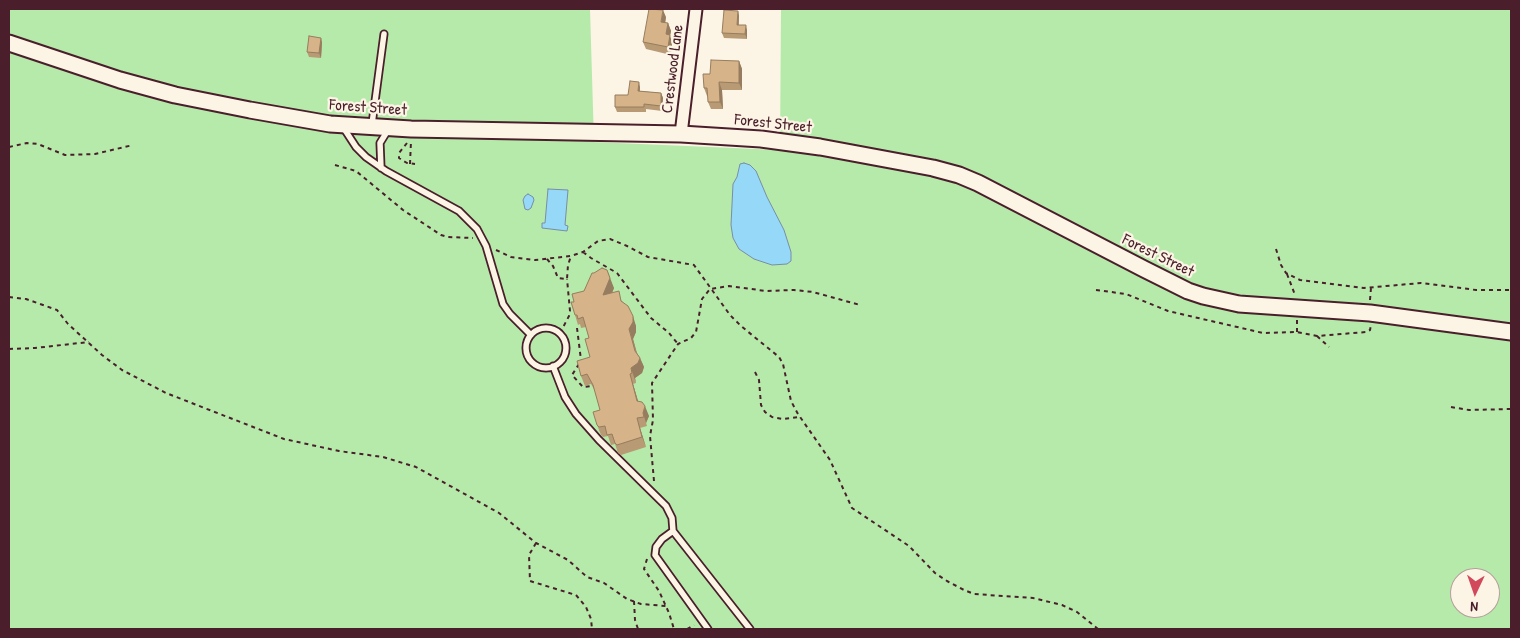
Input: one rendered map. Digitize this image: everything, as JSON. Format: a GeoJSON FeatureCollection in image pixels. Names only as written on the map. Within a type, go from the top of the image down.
{"type":"FeatureCollection","features":[{"type":"Feature","properties":{"kind":"street","name":"Crestwood Lane"},"geometry":{"type":"LineString","coordinates":[[681,134],[696,9]]}},
{"type":"Feature","properties":{"kind":"street","name":"Forest Street"},"geometry":{"type":"LineString","coordinates":[[9,43],[120,80],[175,95],[288,117],[342,125],[390,127],[411,136],[681,134],[779,141],[933,168],[953,173],[987,188],[1188,291],[1227,302],[1370,313],[1511,332]]}},
{"type":"Feature","properties":{"kind":"lane"},"geometry":{"type":"LineString","coordinates":[[372,127],[384,34]]}},
{"type":"Feature","properties":{"kind":"lane"},"geometry":{"type":"LineString","coordinates":[[342,125],[356,147],[366,157],[381,168],[459,212],[477,229],[486,246],[503,304],[510,314],[531,335]]}},
{"type":"Feature","properties":{"kind":"lane"},"geometry":{"type":"LineString","coordinates":[[381,168],[380,143],[390,127]]}},
{"type":"Feature","properties":{"kind":"lane"},"geometry":{"type":"LineString","coordinates":[[551,328],[560,333],[565,342],[565,354],[562,360],[553,366],[544,368],[538,366],[528,357],[526,344],[531,335],[538,329],[551,328]]}},
{"type":"Feature","properties":{"kind":"lane"},"geometry":{"type":"LineString","coordinates":[[553,366],[565,397],[576,414],[599,440],[655,493],[671,513],[673,531],[750,629]]}},
{"type":"Feature","properties":{"kind":"lane"},"geometry":{"type":"LineString","coordinates":[[673,531],[662,539],[656,547],[655,555],[708,629]]}},
{"type":"Feature","properties":{"kind":"path"},"geometry":{"type":"LineString","coordinates":[[411,136],[399,156],[401,160],[410,164],[416,164]]}},
{"type":"Feature","properties":{"kind":"path"},"geometry":{"type":"LineString","coordinates":[[410,164],[411,136]]}},
{"type":"Feature","properties":{"kind":"path"},"geometry":{"type":"LineString","coordinates":[[9,147],[27,143],[38,144],[65,155],[95,154],[133,145]]}},
{"type":"Feature","properties":{"kind":"path"},"geometry":{"type":"LineString","coordinates":[[335,165],[356,171],[403,210],[441,235],[475,238],[486,246],[511,257],[527,260],[572,256],[583,252],[604,239],[616,240],[648,258],[694,266],[701,272],[710,289],[735,321],[779,357],[783,364],[791,401],[830,460],[852,508],[909,546],[935,573],[947,581],[974,594],[1026,597],[1062,605],[1077,612],[1098,629]]}},
{"type":"Feature","properties":{"kind":"path"},"geometry":{"type":"LineString","coordinates":[[1276,249],[1281,265],[1286,273],[1300,280],[1364,288],[1421,283],[1476,290],[1511,290]]}},
{"type":"Feature","properties":{"kind":"path"},"geometry":{"type":"LineString","coordinates":[[583,252],[618,273],[650,318],[669,333],[678,344]]}},
{"type":"Feature","properties":{"kind":"path"},"geometry":{"type":"LineString","coordinates":[[560,333],[570,311],[567,279],[568,265],[572,256]]}},
{"type":"Feature","properties":{"kind":"path"},"geometry":{"type":"LineString","coordinates":[[547,259],[558,278],[567,279]]}},
{"type":"Feature","properties":{"kind":"path"},"geometry":{"type":"LineString","coordinates":[[655,493],[650,436],[653,420],[652,383],[678,344],[691,338],[696,332],[702,299],[710,289],[729,286],[766,291],[794,290],[813,292],[860,305]]}},
{"type":"Feature","properties":{"kind":"path"},"geometry":{"type":"LineString","coordinates":[[9,297],[26,299],[57,310],[68,324],[122,370],[146,384],[194,405],[284,439],[383,458],[416,467],[498,513],[536,542],[568,560],[588,577],[604,583],[618,593],[641,604],[666,606]]}},
{"type":"Feature","properties":{"kind":"path"},"geometry":{"type":"LineString","coordinates":[[577,328],[581,354],[579,365],[572,374],[583,387],[592,386]]}},
{"type":"Feature","properties":{"kind":"path"},"geometry":{"type":"LineString","coordinates":[[1317,336],[1329,347]]}},
{"type":"Feature","properties":{"kind":"path"},"geometry":{"type":"LineString","coordinates":[[9,349],[89,342]]}},
{"type":"Feature","properties":{"kind":"path"},"geometry":{"type":"LineString","coordinates":[[581,354],[587,352]]}},
{"type":"Feature","properties":{"kind":"path"},"geometry":{"type":"LineString","coordinates":[[755,372],[759,380],[761,405],[766,412],[772,417],[783,419],[800,417]]}},
{"type":"Feature","properties":{"kind":"path"},"geometry":{"type":"LineString","coordinates":[[1451,407],[1469,410],[1511,409]]}},
{"type":"Feature","properties":{"kind":"path"},"geometry":{"type":"LineString","coordinates":[[536,542],[529,555],[530,581],[576,595],[586,607],[591,619],[592,629]]}},
{"type":"Feature","properties":{"kind":"path"},"geometry":{"type":"LineString","coordinates":[[648,559],[644,569],[659,590],[674,629]]}},
{"type":"Feature","properties":{"kind":"path"},"geometry":{"type":"LineString","coordinates":[[634,601],[635,620],[638,629]]}},
{"type":"Feature","properties":{"kind":"green space"},"geometry":{"type":"Polygon","coordinates":[[[9,9],[590,9],[594,142],[780,150],[781,9],[1511,9],[1511,629],[9,629],[9,9]]]}},
{"type":"Feature","properties":{"kind":"water"},"geometry":{"type":"Polygon","coordinates":[[[740,164],[750,165],[756,171],[784,230],[791,252],[791,261],[787,264],[772,265],[754,259],[739,249],[733,238],[731,225],[733,184],[740,164]]]}},
{"type":"Feature","properties":{"kind":"water"},"geometry":{"type":"Polygon","coordinates":[[[548,189],[568,190],[565,225],[568,226],[567,231],[542,228],[542,223],[545,223],[548,189]]]}},
{"type":"Feature","properties":{"kind":"water"},"geometry":{"type":"Polygon","coordinates":[[[528,194],[534,200],[531,208],[528,210],[525,209],[523,200],[528,194]]]}},
{"type":"Feature","properties":{"kind":"building"},"geometry":{"type":"Polygon","coordinates":[[[649,9],[663,10],[661,22],[668,23],[666,34],[670,35],[668,47],[643,42],[649,9]]]}},
{"type":"Feature","properties":{"kind":"building"},"geometry":{"type":"Polygon","coordinates":[[[724,10],[738,11],[737,25],[746,25],[745,34],[722,33],[724,10]]]}},
{"type":"Feature","properties":{"kind":"building"},"geometry":{"type":"Polygon","coordinates":[[[309,36],[321,38],[319,53],[307,52],[309,36]]]}},
{"type":"Feature","properties":{"kind":"building"},"geometry":{"type":"Polygon","coordinates":[[[711,60],[739,61],[739,83],[719,82],[720,102],[708,102],[707,88],[704,88],[703,74],[710,74],[711,60]]]}},
{"type":"Feature","properties":{"kind":"building"},"geometry":{"type":"Polygon","coordinates":[[[630,81],[639,82],[638,91],[661,93],[661,106],[644,104],[644,107],[615,107],[615,95],[628,95],[630,81]]]}},
{"type":"Feature","properties":{"kind":"building"},"geometry":{"type":"Polygon","coordinates":[[[602,268],[607,270],[610,278],[603,295],[619,291],[621,301],[628,306],[633,316],[633,322],[629,329],[635,351],[640,358],[638,363],[631,368],[632,373],[630,374],[637,401],[642,402],[645,406],[644,417],[637,418],[642,437],[617,445],[612,434],[607,435],[605,426],[599,427],[597,425],[593,412],[600,410],[593,385],[587,374],[581,376],[577,361],[590,357],[585,339],[589,338],[583,317],[578,319],[571,302],[574,302],[572,294],[584,291],[592,273],[602,268]]]}}]}
